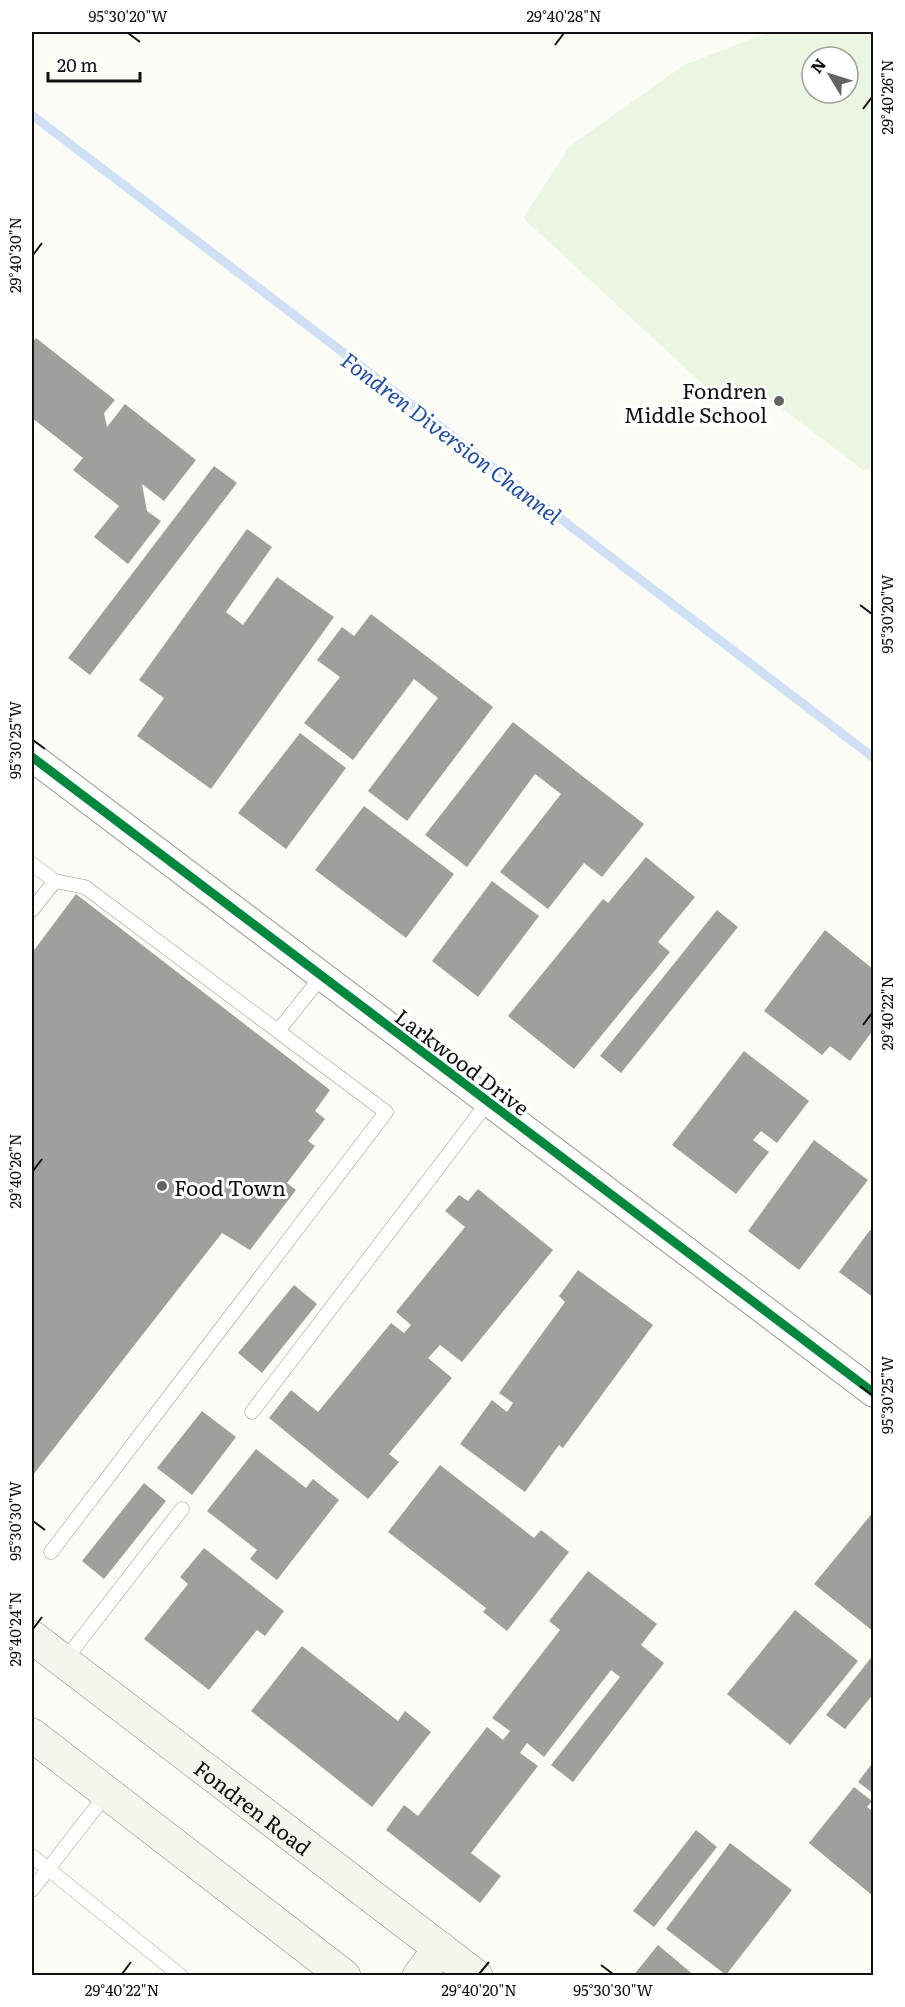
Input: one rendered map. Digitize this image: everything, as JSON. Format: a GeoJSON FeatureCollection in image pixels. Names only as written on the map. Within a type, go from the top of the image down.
{"type":"FeatureCollection","features":[{"type":"Feature","properties":{"kind":"main road","name":"Fondren Road"},"geometry":{"type":"LineString","coordinates":[[32,1637],[476,1976]]}},
{"type":"Feature","properties":{"kind":"main road"},"geometry":{"type":"LineString","coordinates":[[32,1735],[344,1976]]}},
{"type":"Feature","properties":{"kind":"main road"},"geometry":{"type":"LineString","coordinates":[[419,1976],[440,1948]]}},
{"type":"Feature","properties":{"kind":"street","name":"Larkwood Drive"},"geometry":{"type":"LineString","coordinates":[[32,757],[873,1392]]}},
{"type":"Feature","properties":{"kind":"lane"},"geometry":{"type":"LineString","coordinates":[[32,864],[55,881],[85,887],[386,1112],[51,1552]]}},
{"type":"Feature","properties":{"kind":"lane"},"geometry":{"type":"LineString","coordinates":[[32,910],[55,881]]}},
{"type":"Feature","properties":{"kind":"lane"},"geometry":{"type":"LineString","coordinates":[[278,1030],[322,976]]}},
{"type":"Feature","properties":{"kind":"lane"},"geometry":{"type":"LineString","coordinates":[[252,1412],[488,1102]]}},
{"type":"Feature","properties":{"kind":"lane"},"geometry":{"type":"LineString","coordinates":[[64,1661],[182,1509]]}},
{"type":"Feature","properties":{"kind":"lane"},"geometry":{"type":"LineString","coordinates":[[32,1890],[107,1793]]}},
{"type":"Feature","properties":{"kind":"lane"},"geometry":{"type":"LineString","coordinates":[[32,1856],[182,1976]]}},
{"type":"Feature","properties":{"kind":"green space"},"geometry":{"type":"Polygon","coordinates":[[[769,32],[873,32],[873,469],[863,470],[759,391],[723,403],[523,218],[570,146],[684,65],[769,32]]]}},
{"type":"Feature","properties":{"kind":"building"},"geometry":{"type":"Polygon","coordinates":[[[36,338],[115,400],[104,413],[107,427],[125,404],[196,460],[164,501],[142,484],[147,511],[161,521],[128,564],[94,537],[119,506],[73,470],[83,458],[32,418],[32,343],[36,338]]]}},
{"type":"Feature","properties":{"kind":"building"},"geometry":{"type":"Polygon","coordinates":[[[214,466],[237,483],[90,675],[68,658],[214,466]]]}},
{"type":"Feature","properties":{"kind":"building"},"geometry":{"type":"Polygon","coordinates":[[[247,529],[272,547],[226,612],[243,625],[277,577],[334,617],[211,789],[137,736],[164,698],[139,680],[247,529]]]}},
{"type":"Feature","properties":{"kind":"building"},"geometry":{"type":"Polygon","coordinates":[[[371,614],[493,707],[407,821],[368,791],[438,698],[414,679],[353,760],[304,723],[340,677],[317,660],[342,627],[354,636],[371,614]]]}},
{"type":"Feature","properties":{"kind":"building"},"geometry":{"type":"Polygon","coordinates":[[[513,722],[644,824],[602,877],[584,863],[548,909],[500,872],[561,794],[535,774],[467,867],[425,835],[513,722]]]}},
{"type":"Feature","properties":{"kind":"building"},"geometry":{"type":"Polygon","coordinates":[[[300,733],[346,768],[286,849],[238,813],[300,733]]]}},
{"type":"Feature","properties":{"kind":"building"},"geometry":{"type":"Polygon","coordinates":[[[364,806],[454,874],[406,938],[315,870],[364,806]]]}},
{"type":"Feature","properties":{"kind":"building"},"geometry":{"type":"Polygon","coordinates":[[[646,857],[695,897],[658,942],[670,952],[574,1069],[508,1016],[603,899],[608,903],[646,857]]]}},
{"type":"Feature","properties":{"kind":"building"},"geometry":{"type":"Polygon","coordinates":[[[492,881],[539,916],[478,997],[432,961],[492,881]]]}},
{"type":"Feature","properties":{"kind":"building","name":"Food Town"},"geometry":{"type":"Polygon","coordinates":[[[76,894],[330,1090],[315,1111],[325,1119],[308,1141],[315,1146],[287,1183],[296,1190],[250,1250],[222,1233],[33,1475],[32,953],[76,894]]]}},
{"type":"Feature","properties":{"kind":"building"},"geometry":{"type":"Polygon","coordinates":[[[717,910],[738,927],[621,1073],[600,1056],[717,910]]]}},
{"type":"Feature","properties":{"kind":"building"},"geometry":{"type":"Polygon","coordinates":[[[825,930],[874,970],[874,1029],[850,1061],[830,1046],[822,1055],[764,1011],[825,930]]]}},
{"type":"Feature","properties":{"kind":"building"},"geometry":{"type":"Polygon","coordinates":[[[744,1051],[809,1101],[777,1143],[761,1131],[753,1140],[769,1152],[736,1194],[672,1145],[744,1051]]]}},
{"type":"Feature","properties":{"kind":"building"},"geometry":{"type":"Polygon","coordinates":[[[814,1140],[868,1180],[799,1270],[748,1231],[814,1140]]]}},
{"type":"Feature","properties":{"kind":"building"},"geometry":{"type":"Polygon","coordinates":[[[478,1189],[553,1250],[462,1362],[440,1345],[428,1358],[452,1378],[389,1454],[399,1462],[368,1499],[269,1418],[291,1390],[318,1412],[391,1323],[404,1333],[411,1325],[396,1312],[465,1227],[445,1211],[459,1195],[468,1201],[478,1189]]]}},
{"type":"Feature","properties":{"kind":"building"},"geometry":{"type":"Polygon","coordinates":[[[870,1230],[874,1232],[874,1298],[839,1272],[870,1230]]]}},
{"type":"Feature","properties":{"kind":"building"},"geometry":{"type":"Polygon","coordinates":[[[578,1270],[653,1325],[563,1448],[559,1445],[525,1492],[460,1444],[492,1400],[507,1412],[513,1403],[499,1393],[565,1302],[559,1296],[578,1270]]]}},
{"type":"Feature","properties":{"kind":"building"},"geometry":{"type":"Polygon","coordinates":[[[294,1285],[317,1304],[262,1373],[238,1353],[294,1285]]]}},
{"type":"Feature","properties":{"kind":"building"},"geometry":{"type":"Polygon","coordinates":[[[202,1411],[236,1437],[192,1495],[157,1468],[202,1411]]]}},
{"type":"Feature","properties":{"kind":"building"},"geometry":{"type":"Polygon","coordinates":[[[256,1449],[306,1488],[313,1479],[339,1500],[277,1580],[250,1559],[257,1550],[207,1511],[256,1449]]]}},
{"type":"Feature","properties":{"kind":"building"},"geometry":{"type":"Polygon","coordinates":[[[440,1465],[534,1538],[541,1530],[569,1552],[507,1631],[483,1612],[486,1608],[388,1532],[440,1465]]]}},
{"type":"Feature","properties":{"kind":"building"},"geometry":{"type":"Polygon","coordinates":[[[144,1483],[166,1501],[104,1579],[82,1561],[144,1483]]]}},
{"type":"Feature","properties":{"kind":"building"},"geometry":{"type":"Polygon","coordinates":[[[874,1511],[874,1632],[814,1584],[874,1511]]]}},
{"type":"Feature","properties":{"kind":"building"},"geometry":{"type":"Polygon","coordinates":[[[204,1548],[284,1611],[265,1636],[257,1630],[209,1690],[144,1639],[188,1584],[180,1577],[204,1548]]]}},
{"type":"Feature","properties":{"kind":"building"},"geometry":{"type":"Polygon","coordinates":[[[588,1571],[657,1624],[641,1645],[664,1663],[573,1782],[551,1765],[620,1677],[611,1670],[544,1757],[527,1743],[520,1753],[538,1766],[471,1853],[501,1876],[480,1903],[386,1830],[404,1805],[418,1816],[487,1727],[503,1740],[510,1731],[492,1718],[560,1630],[549,1621],[588,1571]]]}},
{"type":"Feature","properties":{"kind":"building"},"geometry":{"type":"Polygon","coordinates":[[[795,1610],[858,1661],[790,1745],[727,1694],[795,1610]]]}},
{"type":"Feature","properties":{"kind":"building"},"geometry":{"type":"Polygon","coordinates":[[[302,1646],[398,1721],[405,1711],[431,1732],[372,1807],[251,1711],[302,1646]]]}},
{"type":"Feature","properties":{"kind":"building"},"geometry":{"type":"Polygon","coordinates":[[[874,1654],[874,1693],[845,1729],[826,1715],[874,1654]]]}},
{"type":"Feature","properties":{"kind":"building"},"geometry":{"type":"Polygon","coordinates":[[[874,1761],[874,1794],[858,1782],[874,1761]]]}},
{"type":"Feature","properties":{"kind":"building"},"geometry":{"type":"Polygon","coordinates":[[[854,1787],[872,1801],[867,1807],[874,1812],[873,1896],[809,1843],[854,1787]]]}},
{"type":"Feature","properties":{"kind":"building"},"geometry":{"type":"Polygon","coordinates":[[[696,1830],[717,1847],[654,1927],[633,1911],[696,1830]]]}},
{"type":"Feature","properties":{"kind":"building"},"geometry":{"type":"Polygon","coordinates":[[[730,1843],[792,1890],[726,1975],[666,1929],[730,1843]]]}},
{"type":"Feature","properties":{"kind":"building"},"geometry":{"type":"Polygon","coordinates":[[[658,1945],[695,1976],[633,1976],[658,1945]]]}},
{"type":"Feature","properties":{"kind":"waterway","name":"Fondren Diversion Channel"},"geometry":{"type":"LineString","coordinates":[[32,115],[874,758]]}},
{"type":"Feature","properties":{"kind":"cycle path"},"geometry":{"type":"LineString","coordinates":[[32,757],[874,1393]]}},
{"type":"Feature","properties":{"kind":"place","name":"Fondren Middle School"},"geometry":{"type":"Point","coordinates":[779,401]}},
{"type":"Feature","properties":{"kind":"place","name":"Food Town"},"geometry":{"type":"Point","coordinates":[162,1186]}}]}
